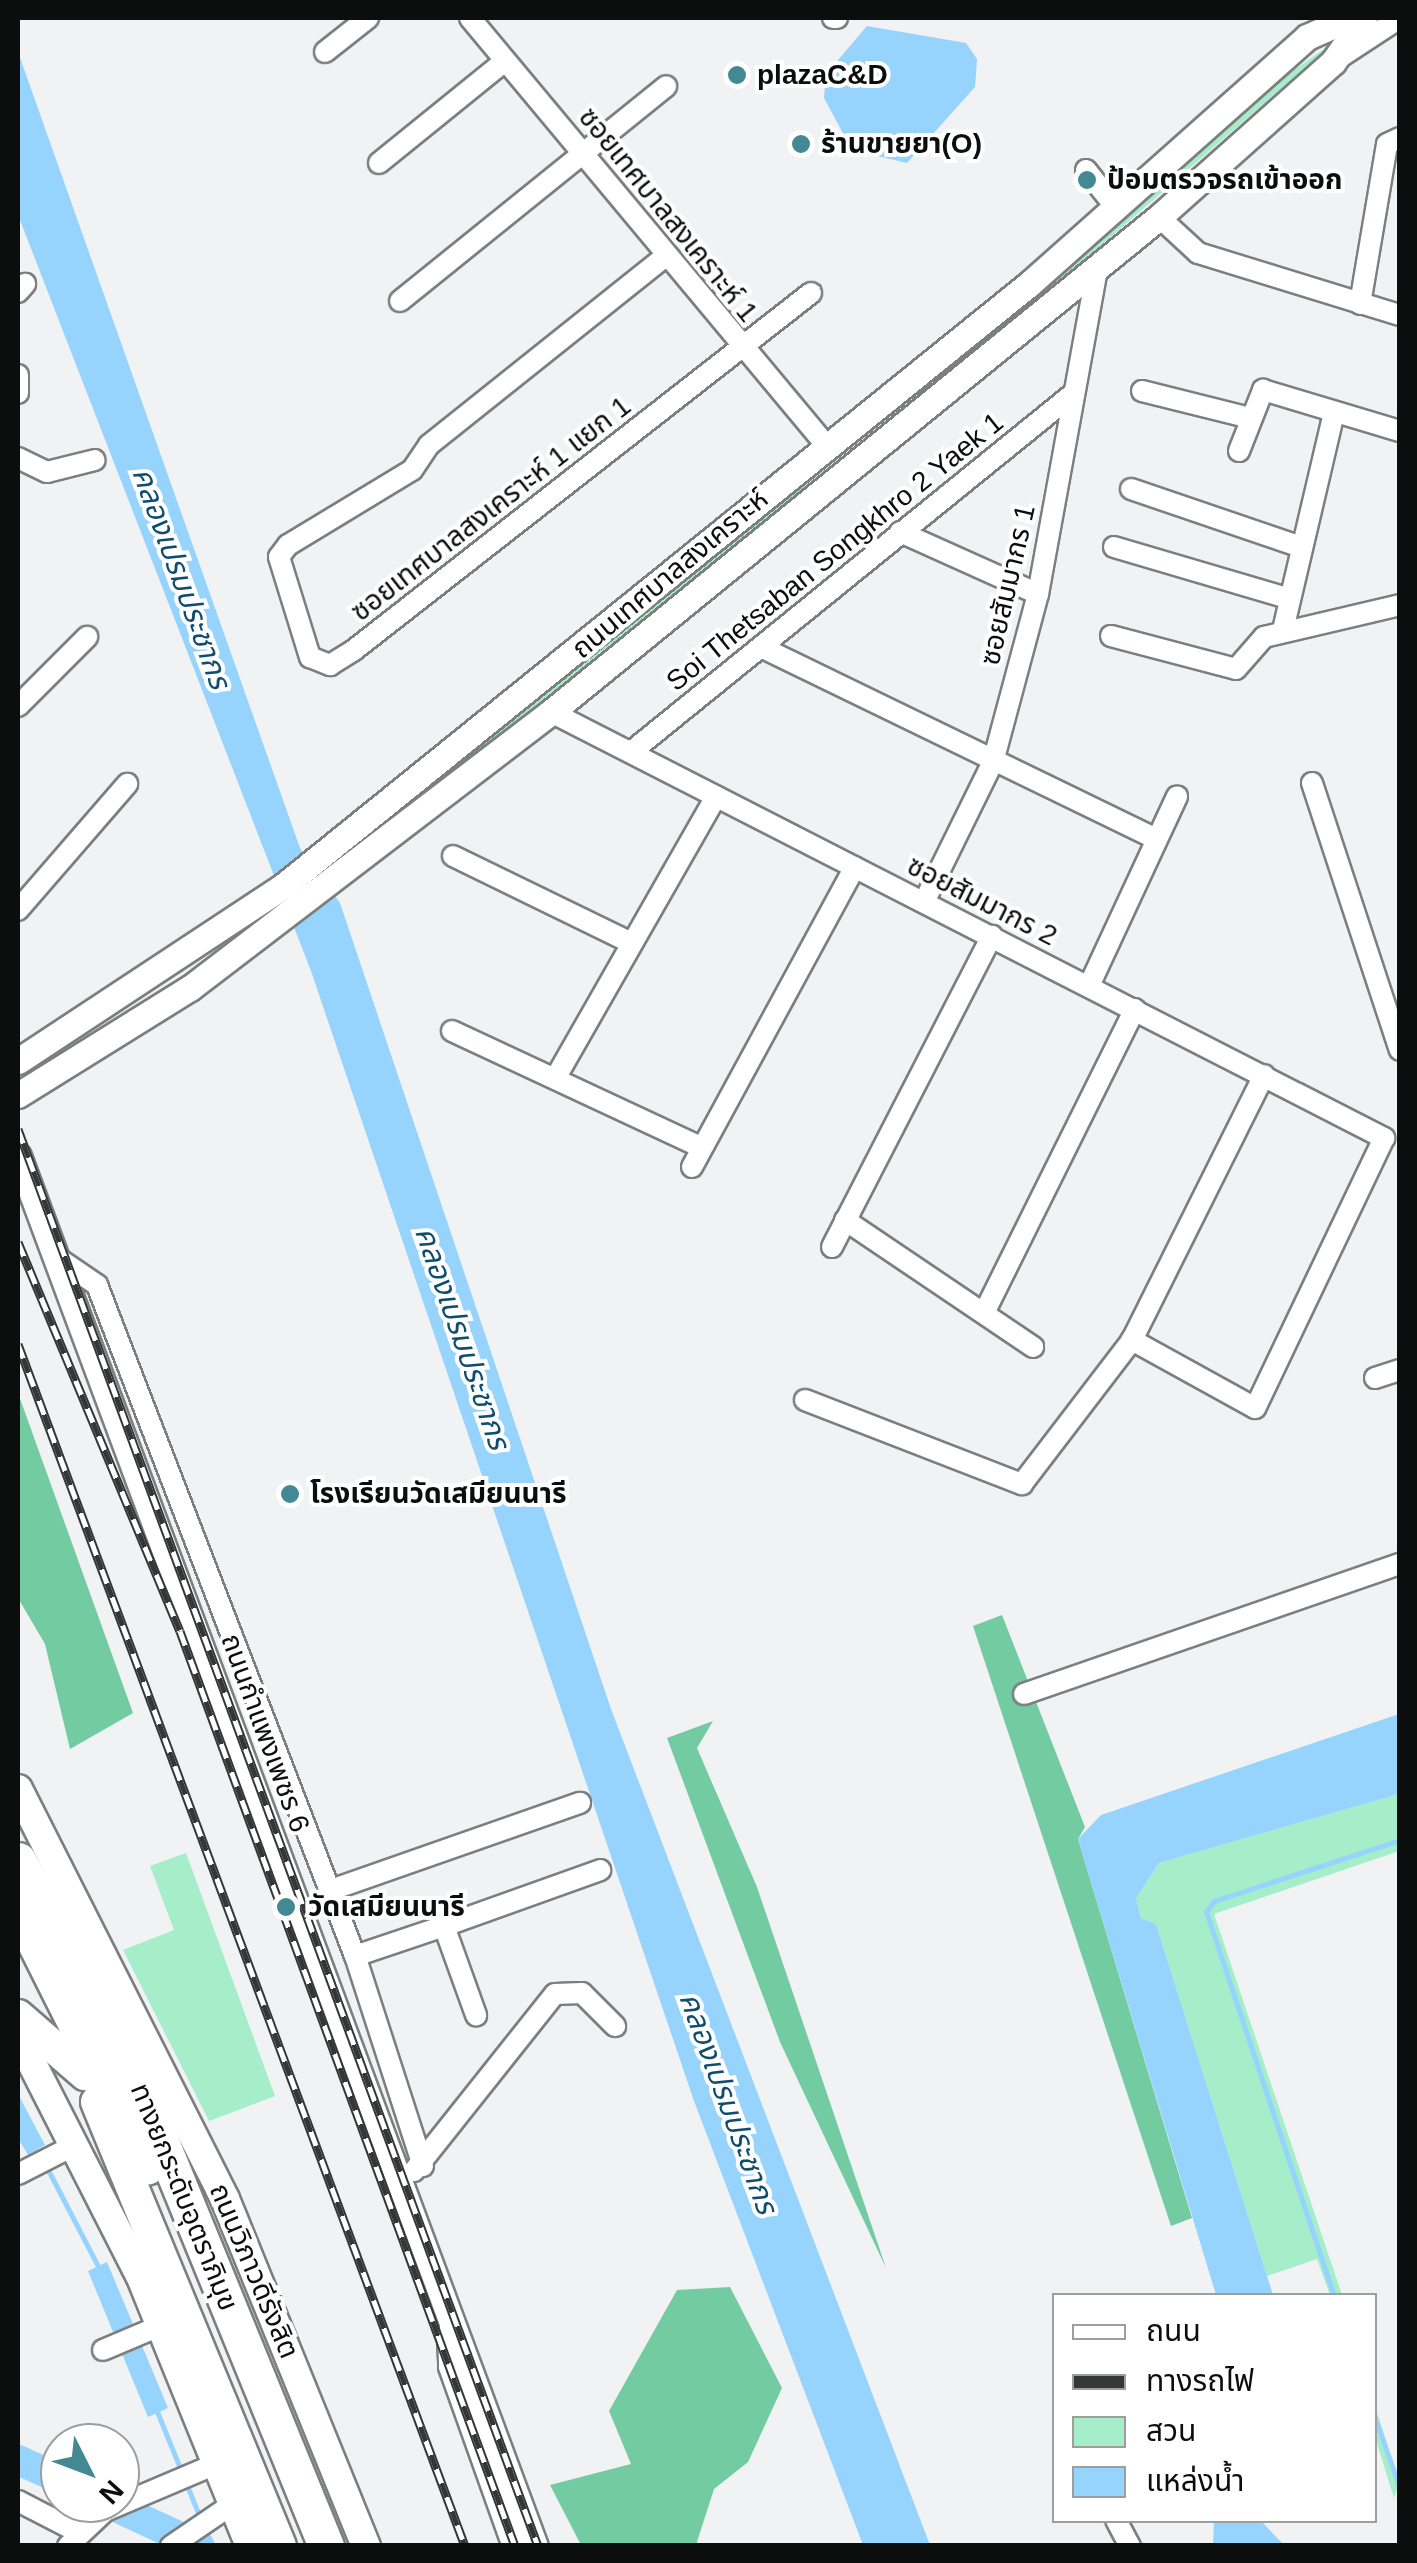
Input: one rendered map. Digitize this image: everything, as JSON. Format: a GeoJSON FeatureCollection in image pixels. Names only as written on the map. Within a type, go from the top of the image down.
{"type":"FeatureCollection","features":[{"type":"Feature","properties":{"kind":"highway","name":"ถนนวิภาวดีรังสิต"},"geometry":{"type":"LineString","coordinates":[[18,1846],[134,2056],[343,2546]]}},
{"type":"Feature","properties":{"kind":"highway","name":"ทางยกระดับอุตราภิมุข"},"geometry":{"type":"LineString","coordinates":[[18,1860],[129,2063],[326,2546]]}},
{"type":"Feature","properties":{"kind":"highway","name":"ทางยกระดับอุตราภิมุข"},"geometry":{"type":"LineString","coordinates":[[18,1909],[162,2199],[306,2546]]}},
{"type":"Feature","properties":{"kind":"highway"},"geometry":{"type":"LineString","coordinates":[[18,1947],[84,2074],[189,2308],[280,2546]]}},
{"type":"Feature","properties":{"kind":"highway"},"geometry":{"type":"LineString","coordinates":[[18,2016],[84,2074]]}},
{"type":"Feature","properties":{"kind":"main road","name":"ถนนวิภาวดีรังสิต"},"geometry":{"type":"LineString","coordinates":[[18,1789],[204,2153],[366,2546]]}},
{"type":"Feature","properties":{"kind":"main road"},"geometry":{"type":"LineString","coordinates":[[18,2036],[64,2150],[218,2462],[222,2509],[250,2546]]}},
{"type":"Feature","properties":{"kind":"street"},"geometry":{"type":"LineString","coordinates":[[325,52],[368,18]]}},
{"type":"Feature","properties":{"kind":"street","name":"ซอยเทศบาลสงเคราะห์ 1"},"geometry":{"type":"LineString","coordinates":[[470,18],[826,445]]}},
{"type":"Feature","properties":{"kind":"street","name":"ถนนเทศบาลสงเคราะห์"},"geometry":{"type":"LineString","coordinates":[[18,1061],[193,949],[384,803],[1117,209],[1326,18]]}},
{"type":"Feature","properties":{"kind":"street","name":"ถนนเทศบาลสงเคราะห์"},"geometry":{"type":"LineString","coordinates":[[1307,37],[1350,18]]}},
{"type":"Feature","properties":{"kind":"street","name":"ถนนเทศบาลสงเคราะห์"},"geometry":{"type":"LineString","coordinates":[[1333,62],[1364,18]]}},
{"type":"Feature","properties":{"kind":"street","name":"ถนนเทศบาลสงเคราะห์"},"geometry":{"type":"LineString","coordinates":[[18,1095],[213,971],[398,832],[1159,217],[1333,62],[1400,18]]}},
{"type":"Feature","properties":{"kind":"street"},"geometry":{"type":"LineString","coordinates":[[379,163],[505,61]]}},
{"type":"Feature","properties":{"kind":"street"},"geometry":{"type":"LineString","coordinates":[[400,301],[666,86]]}},
{"type":"Feature","properties":{"kind":"street"},"geometry":{"type":"LineString","coordinates":[[1360,304],[1387,144],[1400,138]]}},
{"type":"Feature","properties":{"kind":"street"},"geometry":{"type":"LineString","coordinates":[[1086,170],[1117,209]]}},
{"type":"Feature","properties":{"kind":"street"},"geometry":{"type":"LineString","coordinates":[[1159,217],[1198,253],[1400,315]]}},
{"type":"Feature","properties":{"kind":"street","name":"ซอยเทศบาลสงเคราะห์ 1 แยก 1"},"geometry":{"type":"LineString","coordinates":[[667,255],[428,446],[412,470],[288,545],[279,556],[310,657],[330,664],[743,350]]}},
{"type":"Feature","properties":{"kind":"street","name":"ซอยสัมมากร 1"},"geometry":{"type":"LineString","coordinates":[[924,902],[993,762],[1038,594],[1098,266]]}},
{"type":"Feature","properties":{"kind":"street"},"geometry":{"type":"LineString","coordinates":[[743,350],[811,293]]}},
{"type":"Feature","properties":{"kind":"street"},"geometry":{"type":"LineString","coordinates":[[18,375],[18,393]]}},
{"type":"Feature","properties":{"kind":"street"},"geometry":{"type":"LineString","coordinates":[[1239,451],[1264,390],[1400,431]]}},
{"type":"Feature","properties":{"kind":"street"},"geometry":{"type":"LineString","coordinates":[[1142,391],[1250,418]]}},
{"type":"Feature","properties":{"kind":"street","name":"Soi Thetsaban Songkhro 2 Yaek 1"},"geometry":{"type":"LineString","coordinates":[[630,752],[765,649],[900,532],[1074,393]]}},
{"type":"Feature","properties":{"kind":"street"},"geometry":{"type":"LineString","coordinates":[[1282,630],[1284,598],[1334,412]]}},
{"type":"Feature","properties":{"kind":"street"},"geometry":{"type":"LineString","coordinates":[[826,445],[845,467]]}},
{"type":"Feature","properties":{"kind":"street"},"geometry":{"type":"LineString","coordinates":[[18,458],[47,472],[95,460]]}},
{"type":"Feature","properties":{"kind":"street"},"geometry":{"type":"LineString","coordinates":[[1132,489],[1298,546]]}},
{"type":"Feature","properties":{"kind":"street"},"geometry":{"type":"LineString","coordinates":[[900,532],[1038,594]]}},
{"type":"Feature","properties":{"kind":"street"},"geometry":{"type":"LineString","coordinates":[[1114,546],[1284,598]]}},
{"type":"Feature","properties":{"kind":"street"},"geometry":{"type":"LineString","coordinates":[[1111,636],[1236,669],[1282,630],[1309,632],[1400,605]]}},
{"type":"Feature","properties":{"kind":"street"},"geometry":{"type":"LineString","coordinates":[[18,706],[87,637]]}},
{"type":"Feature","properties":{"kind":"street"},"geometry":{"type":"LineString","coordinates":[[765,649],[1156,839]]}},
{"type":"Feature","properties":{"kind":"street","name":"ซอยสัมมากร 2"},"geometry":{"type":"LineString","coordinates":[[551,712],[1264,1075],[1386,1142],[1255,1408],[1132,1340]]}},
{"type":"Feature","properties":{"kind":"street"},"geometry":{"type":"LineString","coordinates":[[18,910],[126,784]]}},
{"type":"Feature","properties":{"kind":"street"},"geometry":{"type":"LineString","coordinates":[[1312,784],[1400,1050]]}},
{"type":"Feature","properties":{"kind":"street"},"geometry":{"type":"LineString","coordinates":[[556,1077],[629,942],[716,796]]}},
{"type":"Feature","properties":{"kind":"street"},"geometry":{"type":"LineString","coordinates":[[1089,986],[1177,796]]}},
{"type":"Feature","properties":{"kind":"street"},"geometry":{"type":"LineString","coordinates":[[453,856],[629,942]]}},
{"type":"Feature","properties":{"kind":"street"},"geometry":{"type":"LineString","coordinates":[[692,1167],[855,866]]}},
{"type":"Feature","properties":{"kind":"street"},"geometry":{"type":"LineString","coordinates":[[832,1248],[992,936]]}},
{"type":"Feature","properties":{"kind":"street"},"geometry":{"type":"LineString","coordinates":[[985,1311],[1134,1009]]}},
{"type":"Feature","properties":{"kind":"street"},"geometry":{"type":"LineString","coordinates":[[452,1032],[701,1147]]}},
{"type":"Feature","properties":{"kind":"street"},"geometry":{"type":"LineString","coordinates":[[805,1400],[1022,1484],[1132,1340],[1264,1075]]}},
{"type":"Feature","properties":{"kind":"street","name":"ถนนกำแพงเพชร 6"},"geometry":{"type":"LineString","coordinates":[[18,1156],[450,2333],[471,2364],[535,2546]]}},
{"type":"Feature","properties":{"kind":"street"},"geometry":{"type":"LineString","coordinates":[[845,1220],[1033,1347]]}},
{"type":"Feature","properties":{"kind":"street"},"geometry":{"type":"LineString","coordinates":[[56,1257],[97,1285],[331,1890],[423,2166]]}},
{"type":"Feature","properties":{"kind":"street"},"geometry":{"type":"LineString","coordinates":[[1375,1378],[1400,1370]]}},
{"type":"Feature","properties":{"kind":"street"},"geometry":{"type":"LineString","coordinates":[[1024,1694],[1400,1564]]}},
{"type":"Feature","properties":{"kind":"street"},"geometry":{"type":"LineString","coordinates":[[331,1890],[580,1802]]}},
{"type":"Feature","properties":{"kind":"street"},"geometry":{"type":"LineString","coordinates":[[355,1956],[600,1870]]}},
{"type":"Feature","properties":{"kind":"street"},"geometry":{"type":"LineString","coordinates":[[444,1926],[476,2016]]}},
{"type":"Feature","properties":{"kind":"street"},"geometry":{"type":"LineString","coordinates":[[394,2180],[423,2166],[555,1994],[582,1993],[615,2026]]}},
{"type":"Feature","properties":{"kind":"street"},"geometry":{"type":"LineString","coordinates":[[22,2169],[64,2150]]}},
{"type":"Feature","properties":{"kind":"street"},"geometry":{"type":"LineString","coordinates":[[107,2349],[154,2328]]}},
{"type":"Feature","properties":{"kind":"street","name":"ถนนกำแพงเพชร 6"},"geometry":{"type":"LineString","coordinates":[[450,2333],[451,2366],[515,2546]]}},
{"type":"Feature","properties":{"kind":"street"},"geometry":{"type":"LineString","coordinates":[[140,2495],[218,2462]]}},
{"type":"Feature","properties":{"kind":"street"},"geometry":{"type":"LineString","coordinates":[[18,2501],[72,2538]]}},
{"type":"Feature","properties":{"kind":"street"},"geometry":{"type":"LineString","coordinates":[[172,2544],[222,2509]]}},
{"type":"Feature","properties":{"kind":"street"},"geometry":{"type":"LineString","coordinates":[[1118,2523],[1130,2546]]}},
{"type":"Feature","properties":{"kind":"green space"},"geometry":{"type":"Polygon","coordinates":[[[1334,42],[1081,263],[853,445],[1265,90],[1334,42]]]}},
{"type":"Feature","properties":{"kind":"green space"},"geometry":{"type":"Polygon","coordinates":[[[802,480],[805,489],[332,870],[328,864],[802,480]]]}},
{"type":"Feature","properties":{"kind":"green space"},"geometry":{"type":"Polygon","coordinates":[[[18,1393],[133,1713],[70,1749],[45,1644],[18,1598],[18,1393]]]}},
{"type":"Feature","properties":{"kind":"green space"},"geometry":{"type":"Polygon","coordinates":[[[1002,1615],[1085,1827],[1078,1839],[1192,2218],[1171,2226],[973,1626],[1002,1615]]]}},
{"type":"Feature","properties":{"kind":"green space"},"geometry":{"type":"Polygon","coordinates":[[[713,1721],[697,1748],[757,1887],[886,2268],[780,2042],[667,1738],[713,1721]]]}},
{"type":"Feature","properties":{"kind":"green space"},"geometry":{"type":"Polygon","coordinates":[[[1399,1794],[1399,1851],[1214,1914],[1341,2293],[1329,2293],[1317,2259],[1267,2276],[1156,1924],[1141,1918],[1136,1898],[1159,1863],[1399,1794]]]}},
{"type":"Feature","properties":{"kind":"green space"},"geometry":{"type":"Polygon","coordinates":[[[186,1853],[275,2096],[209,2121],[123,1950],[174,1930],[150,1866],[186,1853]]]}},
{"type":"Feature","properties":{"kind":"green space"},"geometry":{"type":"Polygon","coordinates":[[[730,2287],[782,2388],[748,2462],[714,2489],[696,2545],[581,2545],[550,2485],[631,2464],[609,2411],[677,2290],[730,2287]]]}},
{"type":"Feature","properties":{"kind":"green space"},"geometry":{"type":"Polygon","coordinates":[[[1377,2412],[1399,2484],[1394,2498],[1377,2443],[1377,2412]]]}},
{"type":"Feature","properties":{"kind":"water"},"geometry":{"type":"Polygon","coordinates":[[[867,26],[966,43],[977,59],[975,87],[907,163],[852,150],[824,98],[826,74],[867,26]]]}},
{"type":"Feature","properties":{"kind":"water","name":"คลองเปรมประชากร"},"geometry":{"type":"Polygon","coordinates":[[[18,52],[300,848],[340,903],[611,1709],[930,2545],[863,2545],[694,2101],[311,971],[18,215],[18,52]]]}},
{"type":"Feature","properties":{"kind":"water"},"geometry":{"type":"Polygon","coordinates":[[[1399,1714],[1399,1794],[1159,1863],[1136,1898],[1141,1918],[1156,1924],[1272,2293],[1215,2293],[1078,1839],[1101,1815],[1399,1714]]]}},
{"type":"Feature","properties":{"kind":"water"},"geometry":{"type":"Polygon","coordinates":[[[18,2094],[45,2145],[28,2155],[18,2138],[18,2094]]]}},
{"type":"Feature","properties":{"kind":"water"},"geometry":{"type":"Polygon","coordinates":[[[107,2262],[168,2408],[148,2417],[88,2271],[107,2262]]]}},
{"type":"Feature","properties":{"kind":"water"},"geometry":{"type":"Polygon","coordinates":[[[1214,2523],[1263,2523],[1284,2545],[1213,2545],[1214,2523]]]}},
{"type":"Feature","properties":{"kind":"waterway"},"geometry":{"type":"LineString","coordinates":[[1333,2293],[1206,1912],[1214,1901],[1400,1840]]}},
{"type":"Feature","properties":{"kind":"waterway"},"geometry":{"type":"LineString","coordinates":[[45,2164],[100,2270]]}},
{"type":"Feature","properties":{"kind":"waterway"},"geometry":{"type":"LineString","coordinates":[[156,2409],[182,2473]]}},
{"type":"Feature","properties":{"kind":"waterway"},"geometry":{"type":"LineString","coordinates":[[1377,2424],[1400,2489]]}},
{"type":"Feature","properties":{"kind":"waterway"},"geometry":{"type":"LineString","coordinates":[[18,2460],[40,2470]]}},
{"type":"Feature","properties":{"kind":"waterway"},"geometry":{"type":"LineString","coordinates":[[186,2483],[201,2520]]}},
{"type":"Feature","properties":{"kind":"waterway"},"geometry":{"type":"LineString","coordinates":[[140,2518],[200,2546]]}},
{"type":"Feature","properties":{"kind":"waterway"},"geometry":{"type":"LineString","coordinates":[[205,2530],[212,2546]]}},
{"type":"Feature","properties":{"kind":"railway"},"geometry":{"type":"LineString","coordinates":[[18,1129],[538,2546]]}},
{"type":"Feature","properties":{"kind":"railway"},"geometry":{"type":"LineString","coordinates":[[18,1242],[180,1631],[515,2546]]}},
{"type":"Feature","properties":{"kind":"railway"},"geometry":{"type":"LineString","coordinates":[[18,1344],[465,2546]]}},
{"type":"Feature","properties":{"kind":"place","name":"plazaC&D"},"geometry":{"type":"Point","coordinates":[737,75]}},
{"type":"Feature","properties":{"kind":"place","name":"ร้านขายยา(O)"},"geometry":{"type":"Point","coordinates":[801,144]}},
{"type":"Feature","properties":{"kind":"place","name":"ป้อมตรวจรถเข้าออก"},"geometry":{"type":"Point","coordinates":[1087,180]}},
{"type":"Feature","properties":{"kind":"place","name":"โรงเรียนวัดเสมียนนารี"},"geometry":{"type":"Point","coordinates":[290,1494]}},
{"type":"Feature","properties":{"kind":"place","name":"วัดเสมียนนารี"},"geometry":{"type":"Point","coordinates":[286,1907]}}]}
